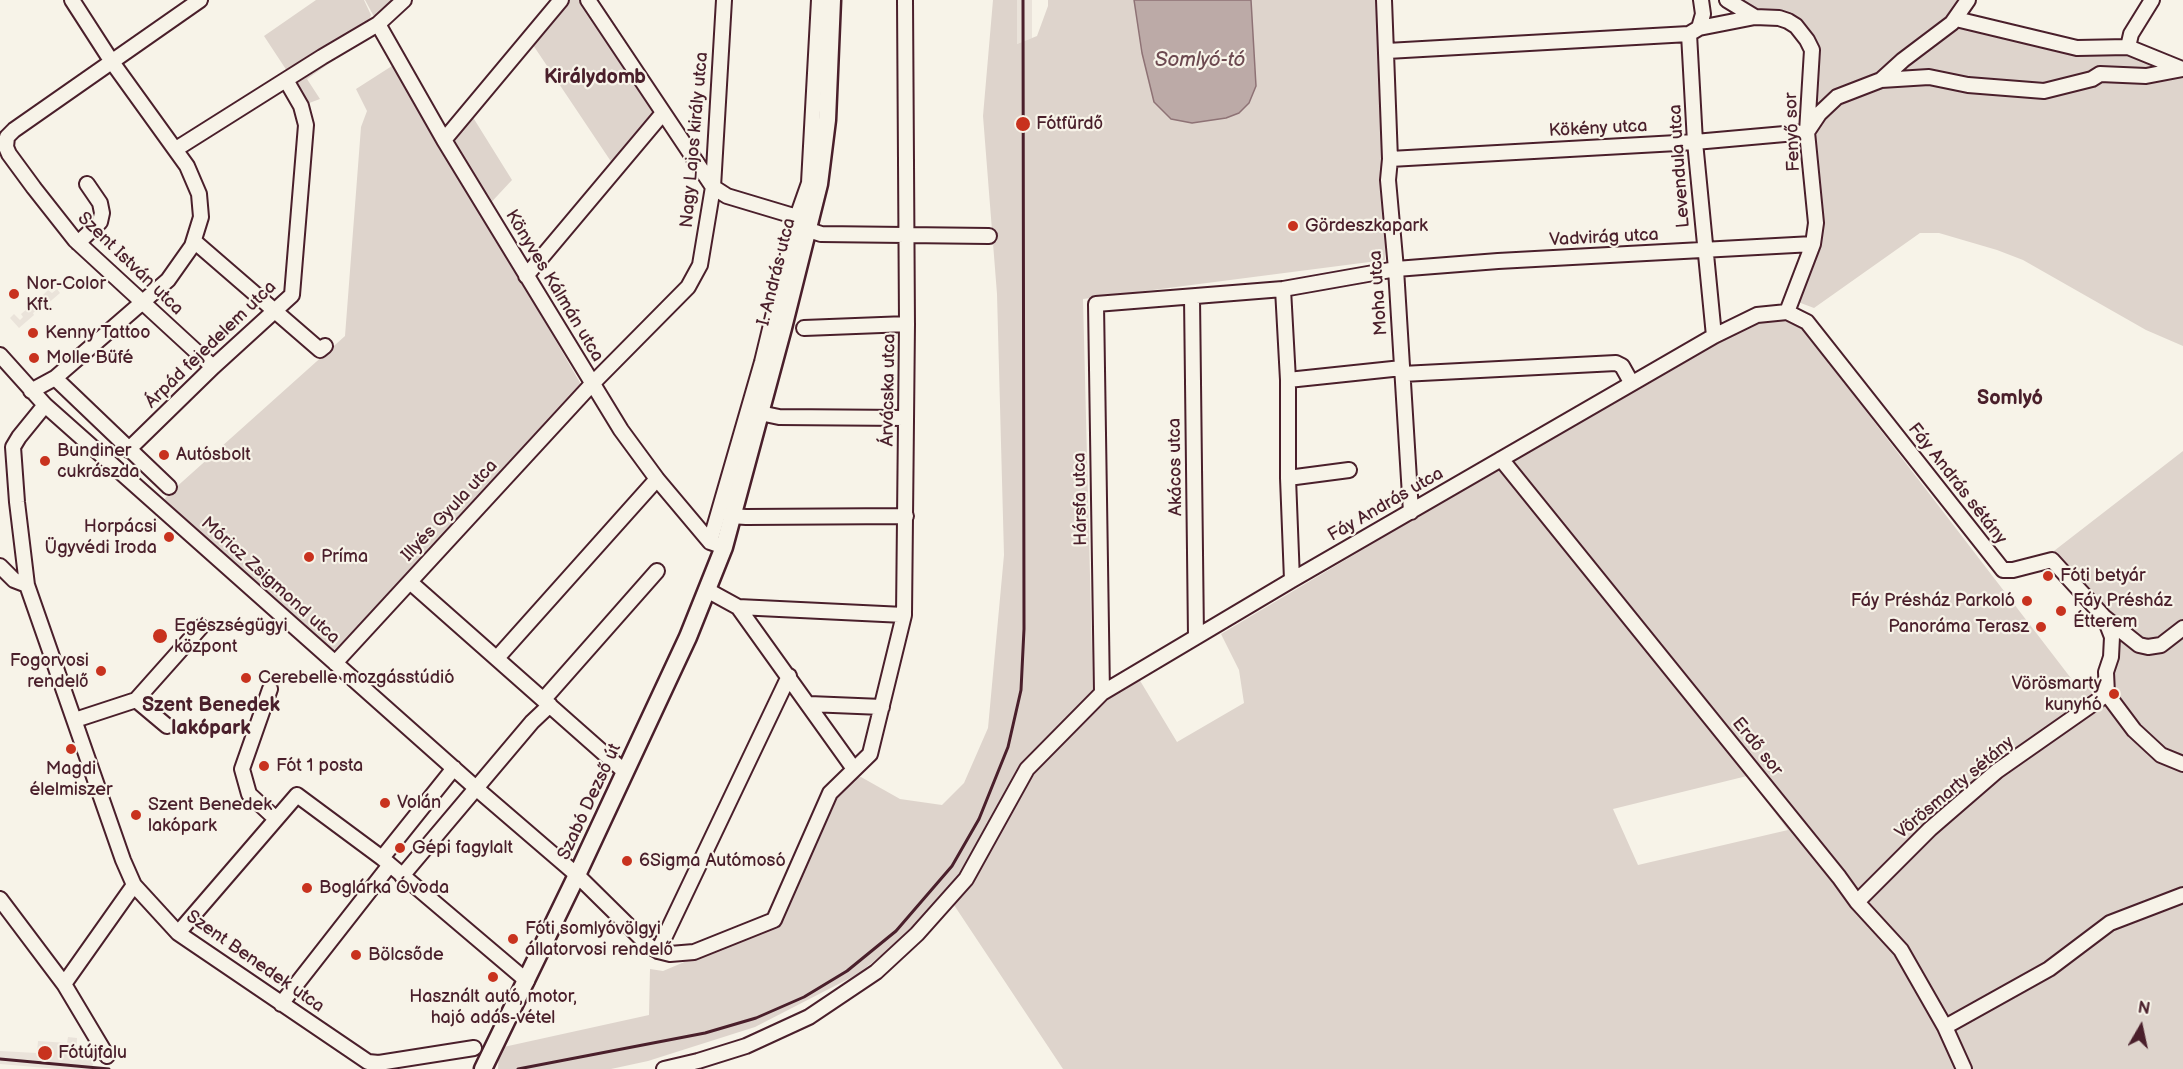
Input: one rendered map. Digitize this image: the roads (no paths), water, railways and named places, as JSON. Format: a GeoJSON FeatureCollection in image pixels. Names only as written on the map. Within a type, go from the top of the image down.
{"type":"FeatureCollection","features":[{"type":"Feature","properties":{"kind":"main road","name":"I. András utca"},"geometry":{"type":"LineString","coordinates":[[717,544],[731,516],[809,230],[824,149],[832,0]]}},
{"type":"Feature","properties":{"kind":"main road","name":"Szabó Dezső út"},"geometry":{"type":"LineString","coordinates":[[486,1063],[527,981],[688,637],[707,590],[717,544]]}},
{"type":"Feature","properties":{"kind":"street"},"geometry":{"type":"LineString","coordinates":[[31,392],[54,378],[168,280],[192,246],[201,217],[199,194],[187,166],[112,62],[72,0]]}},
{"type":"Feature","properties":{"kind":"street"},"geometry":{"type":"LineString","coordinates":[[112,62],[200,0]]}},
{"type":"Feature","properties":{"kind":"street"},"geometry":{"type":"LineString","coordinates":[[176,149],[378,24],[404,0]]}},
{"type":"Feature","properties":{"kind":"street"},"geometry":{"type":"LineString","coordinates":[[444,140],[561,0]]}},
{"type":"Feature","properties":{"kind":"street"},"geometry":{"type":"LineString","coordinates":[[588,0],[713,187],[727,196],[797,217]]}},
{"type":"Feature","properties":{"kind":"street","name":"Nagy Lajos király utca"},"geometry":{"type":"LineString","coordinates":[[592,384],[688,287],[700,266],[713,187],[724,0]]}},
{"type":"Feature","properties":{"kind":"street","name":"I. András utca"},"geometry":{"type":"LineString","coordinates":[[717,544],[797,217],[809,183],[819,0]]}},
{"type":"Feature","properties":{"kind":"street","name":"Árvácska utca"},"geometry":{"type":"LineString","coordinates":[[658,951],[670,954],[694,952],[774,920],[830,794],[870,754],[904,615],[907,324],[905,0]]}},
{"type":"Feature","properties":{"kind":"street","name":"Moha utca"},"geometry":{"type":"LineString","coordinates":[[1384,0],[1390,159],[1388,180],[1396,269],[1411,512]]}},
{"type":"Feature","properties":{"kind":"street","name":"Levendula utca"},"geometry":{"type":"LineString","coordinates":[[1701,0],[1703,14],[1694,31],[1695,142],[1714,336]]}},
{"type":"Feature","properties":{"kind":"street","name":"Fenyő sor"},"geometry":{"type":"LineString","coordinates":[[1727,0],[1755,17],[1779,18],[1788,21],[1796,26],[1812,50],[1807,132],[1816,223],[1813,244],[1787,312]]}},
{"type":"Feature","properties":{"kind":"street"},"geometry":{"type":"LineString","coordinates":[[1881,80],[1956,19],[1968,0]]}},
{"type":"Feature","properties":{"kind":"street"},"geometry":{"type":"LineString","coordinates":[[2128,47],[2131,34],[2152,0]]}},
{"type":"Feature","properties":{"kind":"street"},"geometry":{"type":"LineString","coordinates":[[1387,51],[1694,31],[1755,17]]}},
{"type":"Feature","properties":{"kind":"street"},"geometry":{"type":"LineString","coordinates":[[1956,19],[2077,48],[2128,47],[2182,69]]}},
{"type":"Feature","properties":{"kind":"street","name":"Könyves Kálmán utca"},"geometry":{"type":"LineString","coordinates":[[378,24],[444,140],[621,430],[657,479],[717,544]]}},
{"type":"Feature","properties":{"kind":"street","name":"Szent István utca"},"geometry":{"type":"LineString","coordinates":[[112,62],[14,130],[7,137],[6,147],[78,243],[213,368]]}},
{"type":"Feature","properties":{"kind":"street"},"geometry":{"type":"LineString","coordinates":[[1807,132],[1819,114],[1837,98],[1881,80],[1929,77],[1968,85],[2044,91],[2092,80],[2100,74],[2146,76],[2182,69]]}},
{"type":"Feature","properties":{"kind":"street","name":"Árpád fejedelem utca"},"geometry":{"type":"LineString","coordinates":[[128,450],[292,295],[306,126],[301,105],[286,80]]}},
{"type":"Feature","properties":{"kind":"street"},"geometry":{"type":"LineString","coordinates":[[526,276],[663,113]]}},
{"type":"Feature","properties":{"kind":"street","name":"Kökény utca"},"geometry":{"type":"LineString","coordinates":[[1390,159],[1695,142],[1807,132]]}},
{"type":"Feature","properties":{"kind":"street"},"geometry":{"type":"LineString","coordinates":[[78,243],[100,222],[102,213],[100,203],[87,184]]}},
{"type":"Feature","properties":{"kind":"street"},"geometry":{"type":"LineString","coordinates":[[809,230],[821,234],[989,236]]}},
{"type":"Feature","properties":{"kind":"street"},"geometry":{"type":"LineString","coordinates":[[194,241],[320,350],[325,346]]}},
{"type":"Feature","properties":{"kind":"street","name":"Vadvirág utca"},"geometry":{"type":"LineString","coordinates":[[1096,304],[1283,289],[1396,269],[1498,261],[1813,244]]}},
{"type":"Feature","properties":{"kind":"street"},"geometry":{"type":"LineString","coordinates":[[1283,289],[1288,380],[1288,477],[1292,580]]}},
{"type":"Feature","properties":{"kind":"street","name":"Akácos utca"},"geometry":{"type":"LineString","coordinates":[[1192,297],[1196,637]]}},
{"type":"Feature","properties":{"kind":"street","name":"Hársfa utca"},"geometry":{"type":"LineString","coordinates":[[1096,304],[1102,693]]}},
{"type":"Feature","properties":{"kind":"street","name":"Fáy András utca"},"geometry":{"type":"LineString","coordinates":[[664,1069],[700,1065],[746,1046],[809,1017],[876,972],[917,934],[966,879],[1027,769],[1102,693],[1631,382],[1757,315],[1787,312]]}},
{"type":"Feature","properties":{"kind":"street","name":"Fáy András sétány"},"geometry":{"type":"LineString","coordinates":[[1787,312],[1807,322],[1995,563],[2003,570],[2013,570],[2052,560],[2104,617],[2139,645],[2148,647],[2161,645],[2183,628]]}},
{"type":"Feature","properties":{"kind":"street"},"geometry":{"type":"LineString","coordinates":[[804,328],[907,324]]}},
{"type":"Feature","properties":{"kind":"street","name":"Móricz Zsigmond utca"},"geometry":{"type":"LineString","coordinates":[[0,355],[45,405],[577,875],[641,939],[658,951]]}},
{"type":"Feature","properties":{"kind":"street"},"geometry":{"type":"LineString","coordinates":[[1288,380],[1402,371],[1616,363],[1622,366],[1631,382]]}},
{"type":"Feature","properties":{"kind":"street"},"geometry":{"type":"LineString","coordinates":[[54,378],[169,488]]}},
{"type":"Feature","properties":{"kind":"street","name":"Illyés Gyula utca"},"geometry":{"type":"LineString","coordinates":[[335,663],[592,384]]}},
{"type":"Feature","properties":{"kind":"street","name":"Szent Benedek utca"},"geometry":{"type":"LineString","coordinates":[[45,405],[13,447],[27,585],[123,860],[134,885],[178,933],[368,1062],[379,1063],[474,1048]]}},
{"type":"Feature","properties":{"kind":"street"},"geometry":{"type":"LineString","coordinates":[[760,413],[779,417],[906,418]]}},
{"type":"Feature","properties":{"kind":"street","name":"Erdő sor"},"geometry":{"type":"LineString","coordinates":[[1501,459],[1857,902],[1901,950],[1945,1027],[1964,1069]]}},
{"type":"Feature","properties":{"kind":"street"},"geometry":{"type":"LineString","coordinates":[[1288,477],[1349,470]]}},
{"type":"Feature","properties":{"kind":"street"},"geometry":{"type":"LineString","coordinates":[[497,658],[657,479]]}},
{"type":"Feature","properties":{"kind":"street"},"geometry":{"type":"LineString","coordinates":[[731,516],[746,518],[906,516]]}},
{"type":"Feature","properties":{"kind":"street"},"geometry":{"type":"LineString","coordinates":[[0,566],[14,580],[27,585]]}},
{"type":"Feature","properties":{"kind":"street"},"geometry":{"type":"LineString","coordinates":[[402,876],[657,571]]}},
{"type":"Feature","properties":{"kind":"street"},"geometry":{"type":"LineString","coordinates":[[410,582],[625,772]]}},
{"type":"Feature","properties":{"kind":"street"},"geometry":{"type":"LineString","coordinates":[[707,590],[738,607],[854,769]]}},
{"type":"Feature","properties":{"kind":"street"},"geometry":{"type":"LineString","coordinates":[[738,607],[904,615]]}},
{"type":"Feature","properties":{"kind":"street"},"geometry":{"type":"LineString","coordinates":[[2104,617],[2112,637],[2111,657],[2106,672],[2107,694],[2134,730],[2161,755],[2183,764]]}},
{"type":"Feature","properties":{"kind":"street"},"geometry":{"type":"LineString","coordinates":[[75,720],[136,700],[201,627]]}},
{"type":"Feature","properties":{"kind":"street"},"geometry":{"type":"LineString","coordinates":[[658,951],[789,676]]}},
{"type":"Feature","properties":{"kind":"street"},"geometry":{"type":"LineString","coordinates":[[270,689],[242,769],[249,794],[276,819]]}},
{"type":"Feature","properties":{"kind":"street","name":"Vörösmarty sétány"},"geometry":{"type":"LineString","coordinates":[[1857,902],[1930,829],[1997,771],[2107,694]]}},
{"type":"Feature","properties":{"kind":"street"},"geometry":{"type":"LineString","coordinates":[[136,700],[167,726]]}},
{"type":"Feature","properties":{"kind":"street"},"geometry":{"type":"LineString","coordinates":[[809,704],[882,707]]}},
{"type":"Feature","properties":{"kind":"street"},"geometry":{"type":"LineString","coordinates":[[281,1004],[454,768]]}},
{"type":"Feature","properties":{"kind":"street"},"geometry":{"type":"LineString","coordinates":[[178,933],[297,795],[386,862],[527,981]]}},
{"type":"Feature","properties":{"kind":"street"},"geometry":{"type":"LineString","coordinates":[[64,984],[134,885]]}},
{"type":"Feature","properties":{"kind":"street"},"geometry":{"type":"LineString","coordinates":[[1945,1027],[2049,969],[2110,923],[2183,895]]}},
{"type":"Feature","properties":{"kind":"street"},"geometry":{"type":"LineString","coordinates":[[0,899],[64,984],[107,1056]]}},
{"type":"Feature","properties":{"kind":"water","name":"Somlyó-tó"},"geometry":{"type":"Polygon","coordinates":[[[1134,0],[1251,0],[1256,86],[1249,103],[1239,113],[1226,118],[1192,123],[1171,119],[1154,102],[1142,53],[1134,0]]]}},
{"type":"Feature","properties":{"kind":"railway"},"geometry":{"type":"LineString","coordinates":[[518,1069],[705,1033],[756,1018],[804,997],[847,971],[896,931],[952,866],[979,819],[1008,747],[1021,690],[1024,629],[1023,0]]}},
{"type":"Feature","properties":{"kind":"railway"},"geometry":{"type":"LineString","coordinates":[[0,1059],[109,1069]]}},
{"type":"Feature","properties":{"kind":"place","name":"Fótfürdő"},"geometry":{"type":"Point","coordinates":[1023,124]}},
{"type":"Feature","properties":{"kind":"place","name":"Gördeszkapark"},"geometry":{"type":"Point","coordinates":[1293,226]}},
{"type":"Feature","properties":{"kind":"place","name":"Nor-Color Kft."},"geometry":{"type":"Point","coordinates":[14,294]}},
{"type":"Feature","properties":{"kind":"place","name":"Kenny Tattoo"},"geometry":{"type":"Point","coordinates":[33,333]}},
{"type":"Feature","properties":{"kind":"place","name":"Molle Büfé"},"geometry":{"type":"Point","coordinates":[34,358]}},
{"type":"Feature","properties":{"kind":"place","name":"Autósbolt"},"geometry":{"type":"Point","coordinates":[164,455]}},
{"type":"Feature","properties":{"kind":"place","name":"Bundiner cukrászda"},"geometry":{"type":"Point","coordinates":[45,461]}},
{"type":"Feature","properties":{"kind":"place","name":"Horpácsi Ügyvédi Iroda"},"geometry":{"type":"Point","coordinates":[169,537]}},
{"type":"Feature","properties":{"kind":"place","name":"Príma"},"geometry":{"type":"Point","coordinates":[309,557]}},
{"type":"Feature","properties":{"kind":"place","name":"Fóti betyár"},"geometry":{"type":"Point","coordinates":[2048,576]}},
{"type":"Feature","properties":{"kind":"place","name":"Fáy Présház Parkoló"},"geometry":{"type":"Point","coordinates":[2027,601]}},
{"type":"Feature","properties":{"kind":"place","name":"Fáy Présház Étterem"},"geometry":{"type":"Point","coordinates":[2061,611]}},
{"type":"Feature","properties":{"kind":"place","name":"Panoráma Terasz"},"geometry":{"type":"Point","coordinates":[2041,627]}},
{"type":"Feature","properties":{"kind":"place","name":"Egészségügyi központ"},"geometry":{"type":"Point","coordinates":[160,636]}},
{"type":"Feature","properties":{"kind":"place","name":"Fogorvosi rendelő"},"geometry":{"type":"Point","coordinates":[101,671]}},
{"type":"Feature","properties":{"kind":"place","name":"Cerebelle mozgásstúdió"},"geometry":{"type":"Point","coordinates":[246,678]}},
{"type":"Feature","properties":{"kind":"place","name":"Vörösmarty kunyhó"},"geometry":{"type":"Point","coordinates":[2114,694]}},
{"type":"Feature","properties":{"kind":"place","name":"Magdi élelmiszer"},"geometry":{"type":"Point","coordinates":[71,749]}},
{"type":"Feature","properties":{"kind":"place","name":"Fót 1 posta"},"geometry":{"type":"Point","coordinates":[264,766]}},
{"type":"Feature","properties":{"kind":"place","name":"Volán"},"geometry":{"type":"Point","coordinates":[385,803]}},
{"type":"Feature","properties":{"kind":"place","name":"Szent Benedek lakópark"},"geometry":{"type":"Point","coordinates":[136,815]}},
{"type":"Feature","properties":{"kind":"place","name":"Gépi fagylalt"},"geometry":{"type":"Point","coordinates":[400,848]}},
{"type":"Feature","properties":{"kind":"place","name":"6Sigma Autómosó"},"geometry":{"type":"Point","coordinates":[627,861]}},
{"type":"Feature","properties":{"kind":"place","name":"Boglárka Óvoda"},"geometry":{"type":"Point","coordinates":[307,888]}},
{"type":"Feature","properties":{"kind":"place","name":"Fóti somlyóvölgyi állatorvosi rendelő"},"geometry":{"type":"Point","coordinates":[513,939]}},
{"type":"Feature","properties":{"kind":"place","name":"Bölcsőde"},"geometry":{"type":"Point","coordinates":[356,955]}},
{"type":"Feature","properties":{"kind":"place","name":"Használt autó, motor, hajó adás-vétel"},"geometry":{"type":"Point","coordinates":[493,977]}},
{"type":"Feature","properties":{"kind":"place","name":"Fótújfalu"},"geometry":{"type":"Point","coordinates":[45,1053]}},
{"type":"Feature","properties":{"kind":"district","name":"Királydomb"},"geometry":{"type":"Point","coordinates":[595,78]}},
{"type":"Feature","properties":{"kind":"district","name":"Somlyó"},"geometry":{"type":"Point","coordinates":[2010,399]}},
{"type":"Feature","properties":{"kind":"district","name":"Szent Benedek lakópark"},"geometry":{"type":"Point","coordinates":[211,718]}}]}
